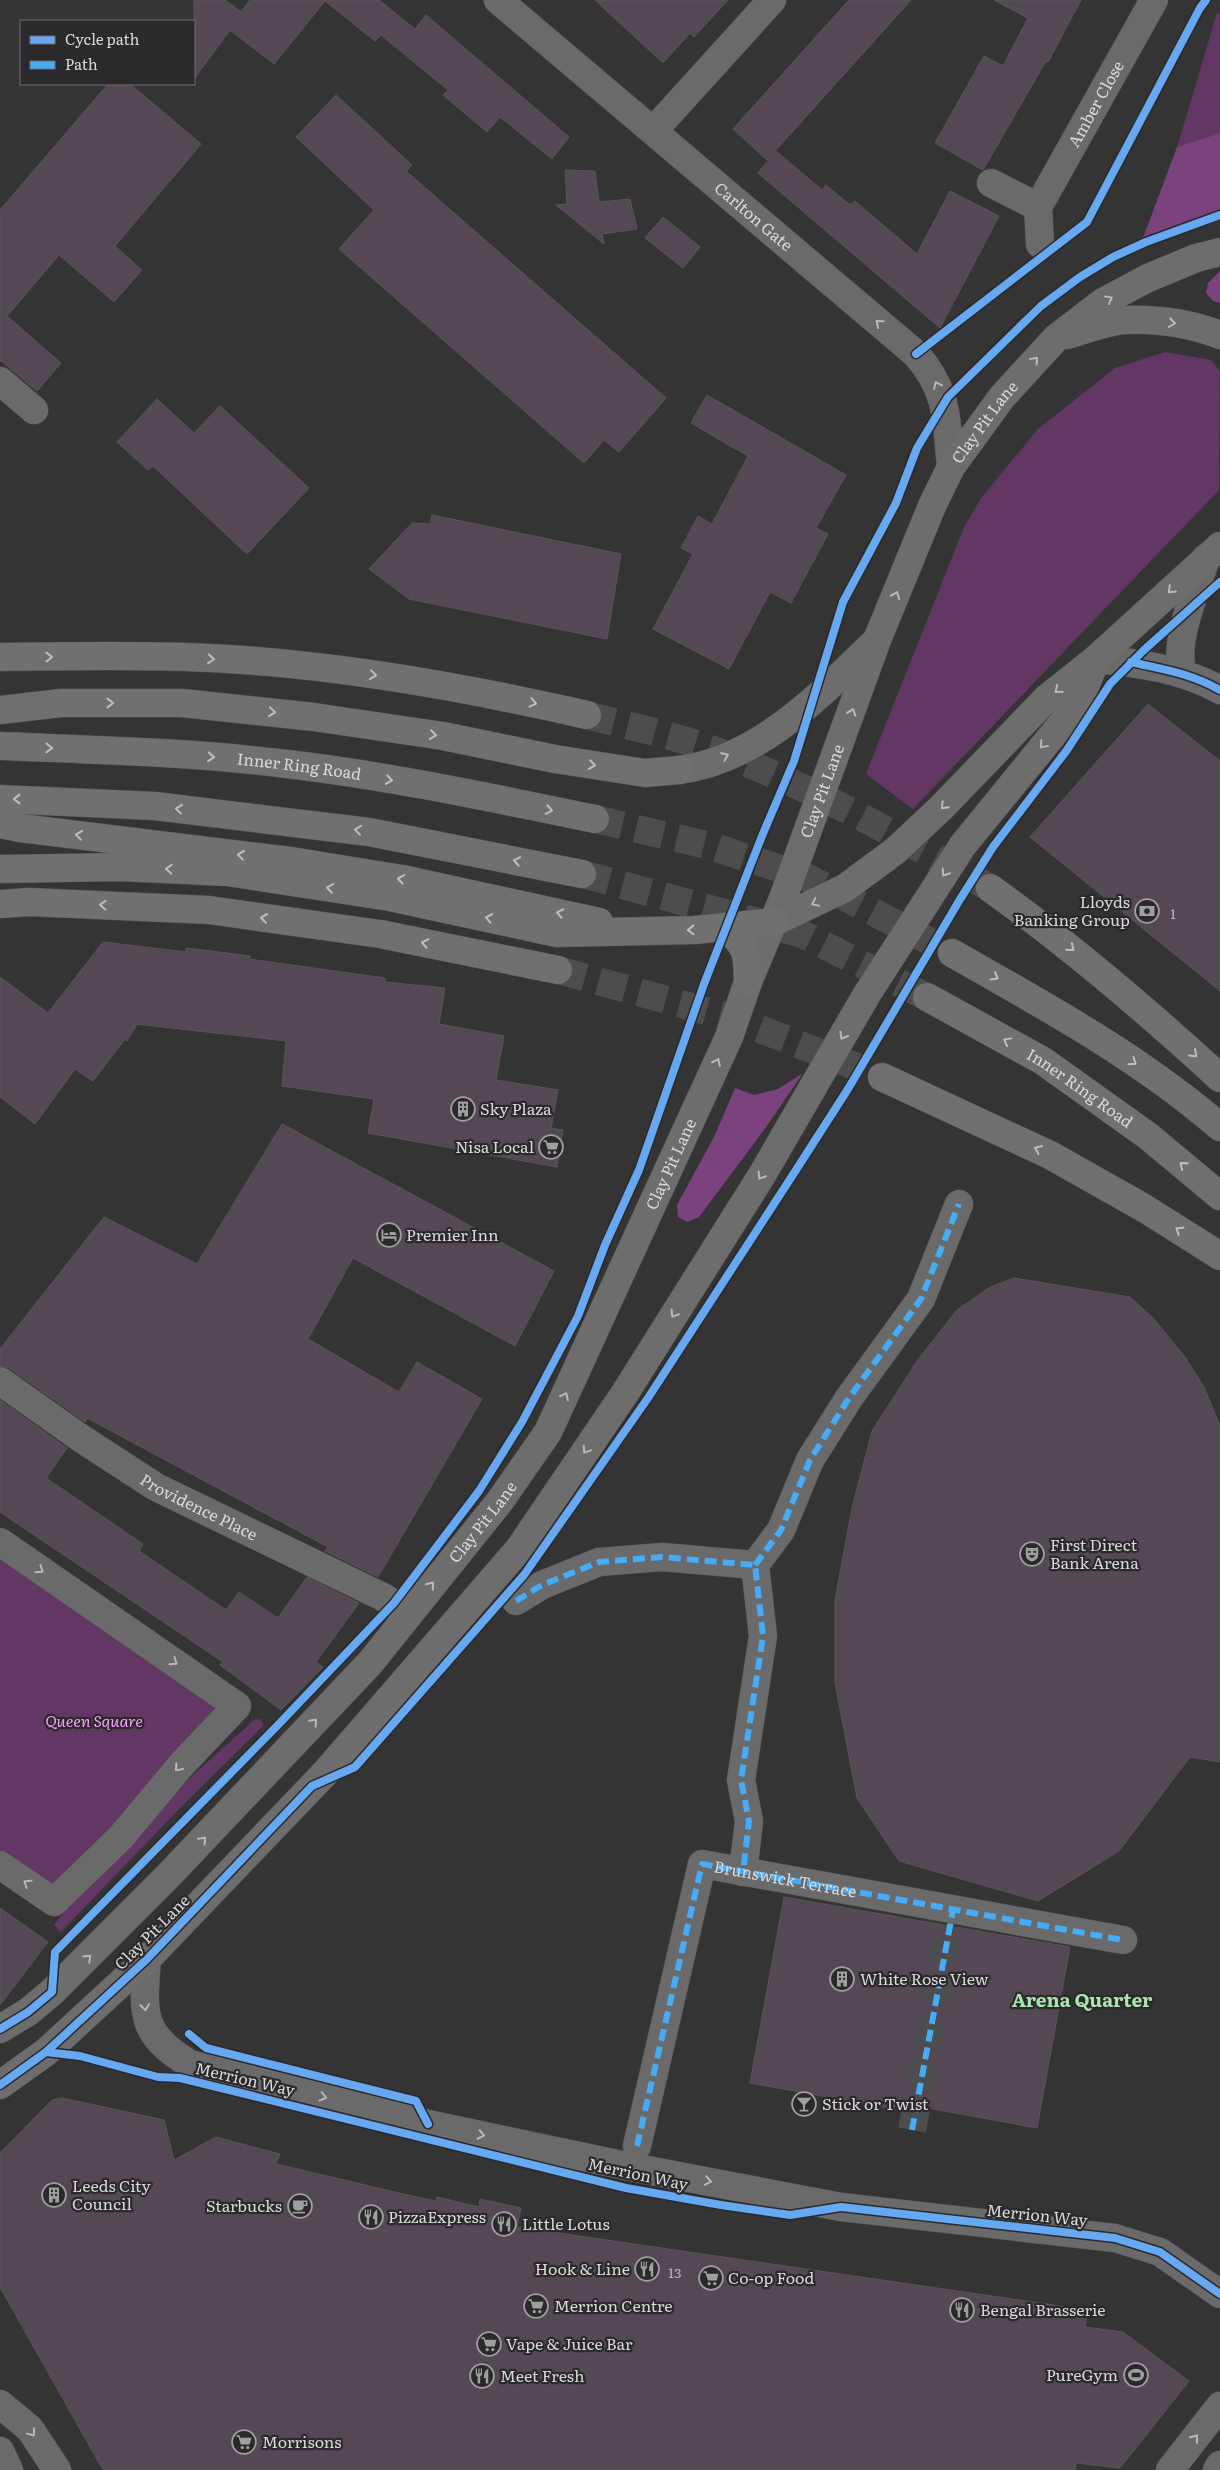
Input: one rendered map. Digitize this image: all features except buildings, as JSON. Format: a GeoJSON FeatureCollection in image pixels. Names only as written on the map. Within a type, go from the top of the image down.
{"type":"FeatureCollection","features":[{"type":"Feature","properties":{"kind":"highway","name":"Clay Pit Lane"},"geometry":{"type":"LineString","coordinates":[[0,2029],[28,2012],[104,1943],[370,1663],[500,1501],[548,1432],[729,1037],[748,982],[774,922],[877,640],[932,506],[951,467],[1002,397],[1056,338],[1103,302],[1148,278],[1196,258],[1220,252]]}},
{"type":"Feature","properties":{"kind":"highway"},"geometry":{"type":"LineString","coordinates":[[1056,338],[1126,320],[1164,322],[1200,328],[1220,335]]}},
{"type":"Feature","properties":{"kind":"highway","name":"Clay Pit Lane"},"geometry":{"type":"LineString","coordinates":[[0,2085],[46,2052],[147,1958],[326,1772],[519,1549],[630,1384],[762,1174],[868,994],[963,845],[1078,704],[1096,659],[1216,549]]}},
{"type":"Feature","properties":{"kind":"highway"},"geometry":{"type":"LineString","coordinates":[[0,710],[61,703],[182,703],[314,717],[434,735],[555,759],[645,773],[697,768],[759,740],[780,727],[811,703],[877,640]]}},
{"type":"Feature","properties":{"kind":"highway"},"geometry":{"type":"LineString","coordinates":[[0,657],[187,657],[298,666],[422,682],[508,697],[587,715]]}},
{"type":"Feature","properties":{"kind":"highway"},"geometry":{"type":"LineString","coordinates":[[0,869],[120,867],[227,872],[390,897],[557,933],[642,932],[726,928],[774,922],[845,888],[895,851],[941,808],[1047,698],[1096,659]]}},
{"type":"Feature","properties":{"kind":"highway","name":"Inner Ring Road"},"geometry":{"type":"LineString","coordinates":[[0,746],[149,752],[287,764],[441,788],[595,819]]}},
{"type":"Feature","properties":{"kind":"highway"},"geometry":{"type":"LineString","coordinates":[[0,798],[155,806],[369,832],[582,874]]}},
{"type":"Feature","properties":{"kind":"highway"},"geometry":{"type":"LineString","coordinates":[[0,824],[291,861],[402,879],[642,932]]}},
{"type":"Feature","properties":{"kind":"highway"},"geometry":{"type":"LineString","coordinates":[[990,888],[1054,934],[1140,1004],[1220,1078]]}},
{"type":"Feature","properties":{"kind":"highway"},"geometry":{"type":"LineString","coordinates":[[0,904],[29,902],[209,910],[380,934],[558,970]]}},
{"type":"Feature","properties":{"kind":"highway"},"geometry":{"type":"LineString","coordinates":[[726,928],[742,943],[747,956],[748,982]]}},
{"type":"Feature","properties":{"kind":"highway"},"geometry":{"type":"LineString","coordinates":[[952,953],[1077,1024],[1191,1102],[1220,1127]]}},
{"type":"Feature","properties":{"kind":"highway","name":"Inner Ring Road"},"geometry":{"type":"LineString","coordinates":[[927,997],[1042,1061],[1148,1136],[1220,1196]]}},
{"type":"Feature","properties":{"kind":"highway"},"geometry":{"type":"LineString","coordinates":[[882,1077],[1050,1155],[1144,1208],[1220,1256]]}},
{"type":"Feature","properties":{"kind":"street","name":"Carlton Gate"},"geometry":{"type":"LineString","coordinates":[[498,0],[654,130],[916,354],[930,370],[945,402],[951,467]]}},
{"type":"Feature","properties":{"kind":"street"},"geometry":{"type":"LineString","coordinates":[[654,130],[772,0]]}},
{"type":"Feature","properties":{"kind":"street","name":"Amber Close"},"geometry":{"type":"LineString","coordinates":[[1038,207],[1154,0]]}},
{"type":"Feature","properties":{"kind":"street"},"geometry":{"type":"LineString","coordinates":[[991,183],[1038,207],[1040,244]]}},
{"type":"Feature","properties":{"kind":"street"},"geometry":{"type":"LineString","coordinates":[[0,381],[34,410]]}},
{"type":"Feature","properties":{"kind":"street"},"geometry":{"type":"LineString","coordinates":[[1182,672],[1180,663],[1183,632],[1216,549]]}},
{"type":"Feature","properties":{"kind":"street"},"geometry":{"type":"LineString","coordinates":[[1096,659],[1131,662],[1167,672],[1182,672],[1220,690]]}},
{"type":"Feature","properties":{"kind":"street"},"geometry":{"type":"LineString","coordinates":[[743,1872],[749,1821],[741,1780],[763,1636],[755,1565],[781,1530],[810,1460],[849,1398],[921,1299],[959,1204]]}},
{"type":"Feature","properties":{"kind":"street","name":"Providence Place"},"geometry":{"type":"LineString","coordinates":[[0,1381],[82,1439],[156,1487],[375,1593],[409,1614]]}},
{"type":"Feature","properties":{"kind":"street"},"geometry":{"type":"LineString","coordinates":[[0,1542],[237,1706],[182,1764],[121,1837],[54,1902],[0,1865]]}},
{"type":"Feature","properties":{"kind":"street"},"geometry":{"type":"LineString","coordinates":[[516,1602],[542,1585],[598,1562],[662,1557],[755,1565]]}},
{"type":"Feature","properties":{"kind":"street","name":"Brunswick Terrace"},"geometry":{"type":"LineString","coordinates":[[637,2146],[702,1864],[1123,1940]]}},
{"type":"Feature","properties":{"kind":"street","name":"Merrion Way"},"geometry":{"type":"LineString","coordinates":[[147,1958],[144,2005],[146,2020],[156,2038],[170,2052],[190,2064],[428,2124],[631,2167],[841,2206],[1115,2238],[1160,2252],[1220,2294]]}},
{"type":"Feature","properties":{"kind":"street"},"geometry":{"type":"LineString","coordinates":[[0,2404],[30,2429],[57,2470]]}},
{"type":"Feature","properties":{"kind":"street"},"geometry":{"type":"LineString","coordinates":[[1170,2470],[1220,2406]]}},
{"type":"Feature","properties":{"kind":"street"},"geometry":{"type":"LineString","coordinates":[[0,2451],[9,2470]]}},
{"type":"Feature","properties":{"kind":"street"},"geometry":{"type":"LineString","coordinates":[[1217,2470],[1220,2465]]}},
{"type":"Feature","properties":{"kind":"green space"},"geometry":{"type":"Polygon","coordinates":[[[1217,13],[1220,14],[1220,133],[1177,147],[1217,13]]]}},
{"type":"Feature","properties":{"kind":"green space"},"geometry":{"type":"Polygon","coordinates":[[[1165,352],[1211,360],[1220,371],[1219,490],[913,809],[866,774],[964,527],[982,497],[1038,429],[1115,368],[1165,352]]]}},
{"type":"Feature","properties":{"kind":"green space","name":"Queen Square"},"geometry":{"type":"Polygon","coordinates":[[[0,1542],[238,1706],[54,1902],[0,1865],[0,1542]]]}},
{"type":"Feature","properties":{"kind":"green space"},"geometry":{"type":"Polygon","coordinates":[[[260,1719],[264,1725],[178,1810],[61,1932],[54,1925],[72,1902],[193,1775],[254,1720],[260,1719]]]}},
{"type":"Feature","properties":{"kind":"shaded area"},"geometry":{"type":"Polygon","coordinates":[[[1220,133],[1220,221],[1140,246],[1177,147],[1220,133]]]}},
{"type":"Feature","properties":{"kind":"shaded area"},"geometry":{"type":"Polygon","coordinates":[[[1220,271],[1220,303],[1213,301],[1206,293],[1208,283],[1220,271]]]}},
{"type":"Feature","properties":{"kind":"shaded area"},"geometry":{"type":"Polygon","coordinates":[[[803,1073],[764,1130],[699,1217],[687,1222],[678,1217],[677,1205],[715,1135],[735,1088],[754,1095],[778,1089],[803,1073]]]}},
{"type":"Feature","properties":{"kind":"tunnel"},"geometry":{"type":"LineString","coordinates":[[587,715],[678,738],[745,762],[852,812],[990,888]]}},
{"type":"Feature","properties":{"kind":"tunnel"},"geometry":{"type":"LineString","coordinates":[[595,819],[711,846],[808,878],[952,953]]}},
{"type":"Feature","properties":{"kind":"tunnel"},"geometry":{"type":"LineString","coordinates":[[582,874],[802,934],[927,997]]}},
{"type":"Feature","properties":{"kind":"tunnel"},"geometry":{"type":"LineString","coordinates":[[558,970],[732,1018],[882,1077]]}},
{"type":"Feature","properties":{"kind":"tunnel"},"geometry":{"type":"LineString","coordinates":[[912,2130],[953,1910]]}},
{"type":"Feature","properties":{"kind":"marked path"},"geometry":{"type":"LineString","coordinates":[[755,1565],[781,1530],[810,1460],[849,1398],[921,1299],[959,1204]]}},
{"type":"Feature","properties":{"kind":"marked path"},"geometry":{"type":"LineString","coordinates":[[516,1601],[542,1585],[599,1562],[662,1557],[755,1565],[763,1636],[741,1780],[749,1821],[743,1872]]}},
{"type":"Feature","properties":{"kind":"marked path"},"geometry":{"type":"LineString","coordinates":[[637,2146],[702,1864],[1123,1940]]}},
{"type":"Feature","properties":{"kind":"marked path"},"geometry":{"type":"LineString","coordinates":[[912,2130],[953,1910]]}},
{"type":"Feature","properties":{"kind":"cycle path"},"geometry":{"type":"LineString","coordinates":[[916,354],[1087,222],[1200,8],[1206,0]]}},
{"type":"Feature","properties":{"kind":"cycle path"},"geometry":{"type":"LineString","coordinates":[[0,2029],[28,2012],[52,1992],[55,1952],[277,1726],[394,1603],[479,1491],[522,1422],[578,1316],[605,1245],[639,1170],[704,984],[762,836],[794,761],[843,602],[896,503],[917,448],[948,397],[1041,306],[1080,277],[1113,257],[1146,242],[1220,215]]}},
{"type":"Feature","properties":{"kind":"cycle path"},"geometry":{"type":"LineString","coordinates":[[0,2085],[46,2052],[147,1959],[312,1786],[355,1767],[524,1575],[648,1398],[796,1170],[848,1089],[993,847],[1067,750],[1110,684],[1144,650],[1220,582]]}},
{"type":"Feature","properties":{"kind":"cycle path"},"geometry":{"type":"LineString","coordinates":[[1131,662],[1188,676],[1220,690]]}},
{"type":"Feature","properties":{"kind":"cycle path"},"geometry":{"type":"LineString","coordinates":[[189,2034],[206,2048],[416,2101],[428,2124]]}},
{"type":"Feature","properties":{"kind":"cycle path"},"geometry":{"type":"LineString","coordinates":[[46,2052],[80,2056],[158,2077],[180,2078],[626,2188],[721,2205],[790,2215],[841,2207],[1115,2238],[1160,2252],[1220,2294]]}},
{"type":"Feature","properties":{"kind":"place","name":"Lloyds Banking Group"},"geometry":{"type":"Point","coordinates":[1147,911]}},
{"type":"Feature","properties":{"kind":"place","name":"Sky Plaza"},"geometry":{"type":"Point","coordinates":[463,1109]}},
{"type":"Feature","properties":{"kind":"place","name":"Nisa Local"},"geometry":{"type":"Point","coordinates":[551,1147]}},
{"type":"Feature","properties":{"kind":"place","name":"Premier Inn"},"geometry":{"type":"Point","coordinates":[389,1235]}},
{"type":"Feature","properties":{"kind":"place","name":"First Direct Bank Arena"},"geometry":{"type":"Point","coordinates":[1032,1554]}},
{"type":"Feature","properties":{"kind":"place","name":"White Rose View"},"geometry":{"type":"Point","coordinates":[842,1979]}},
{"type":"Feature","properties":{"kind":"place","name":"Stick or Twist"},"geometry":{"type":"Point","coordinates":[804,2104]}},
{"type":"Feature","properties":{"kind":"place","name":"Leeds City Council"},"geometry":{"type":"Point","coordinates":[54,2195]}},
{"type":"Feature","properties":{"kind":"place","name":"Starbucks"},"geometry":{"type":"Point","coordinates":[300,2206]}},
{"type":"Feature","properties":{"kind":"place","name":"PizzaExpress"},"geometry":{"type":"Point","coordinates":[371,2217]}},
{"type":"Feature","properties":{"kind":"place","name":"Little Lotus"},"geometry":{"type":"Point","coordinates":[504,2224]}},
{"type":"Feature","properties":{"kind":"place","name":"Hook & Line"},"geometry":{"type":"Point","coordinates":[647,2269]}},
{"type":"Feature","properties":{"kind":"place","name":"Co-op Food"},"geometry":{"type":"Point","coordinates":[711,2278]}},
{"type":"Feature","properties":{"kind":"place","name":"Merrion Centre"},"geometry":{"type":"Point","coordinates":[536,2306]}},
{"type":"Feature","properties":{"kind":"place","name":"Bengal Brasserie"},"geometry":{"type":"Point","coordinates":[962,2310]}},
{"type":"Feature","properties":{"kind":"place","name":"Vape & Juice Bar"},"geometry":{"type":"Point","coordinates":[489,2344]}},
{"type":"Feature","properties":{"kind":"place","name":"PureGym"},"geometry":{"type":"Point","coordinates":[1136,2375]}},
{"type":"Feature","properties":{"kind":"place","name":"Meet Fresh"},"geometry":{"type":"Point","coordinates":[482,2376]}},
{"type":"Feature","properties":{"kind":"place","name":"Morrisons"},"geometry":{"type":"Point","coordinates":[244,2442]}},
{"type":"Feature","properties":{"kind":"district","name":"Arena Quarter"},"geometry":{"type":"Point","coordinates":[1082,2000]}}]}
